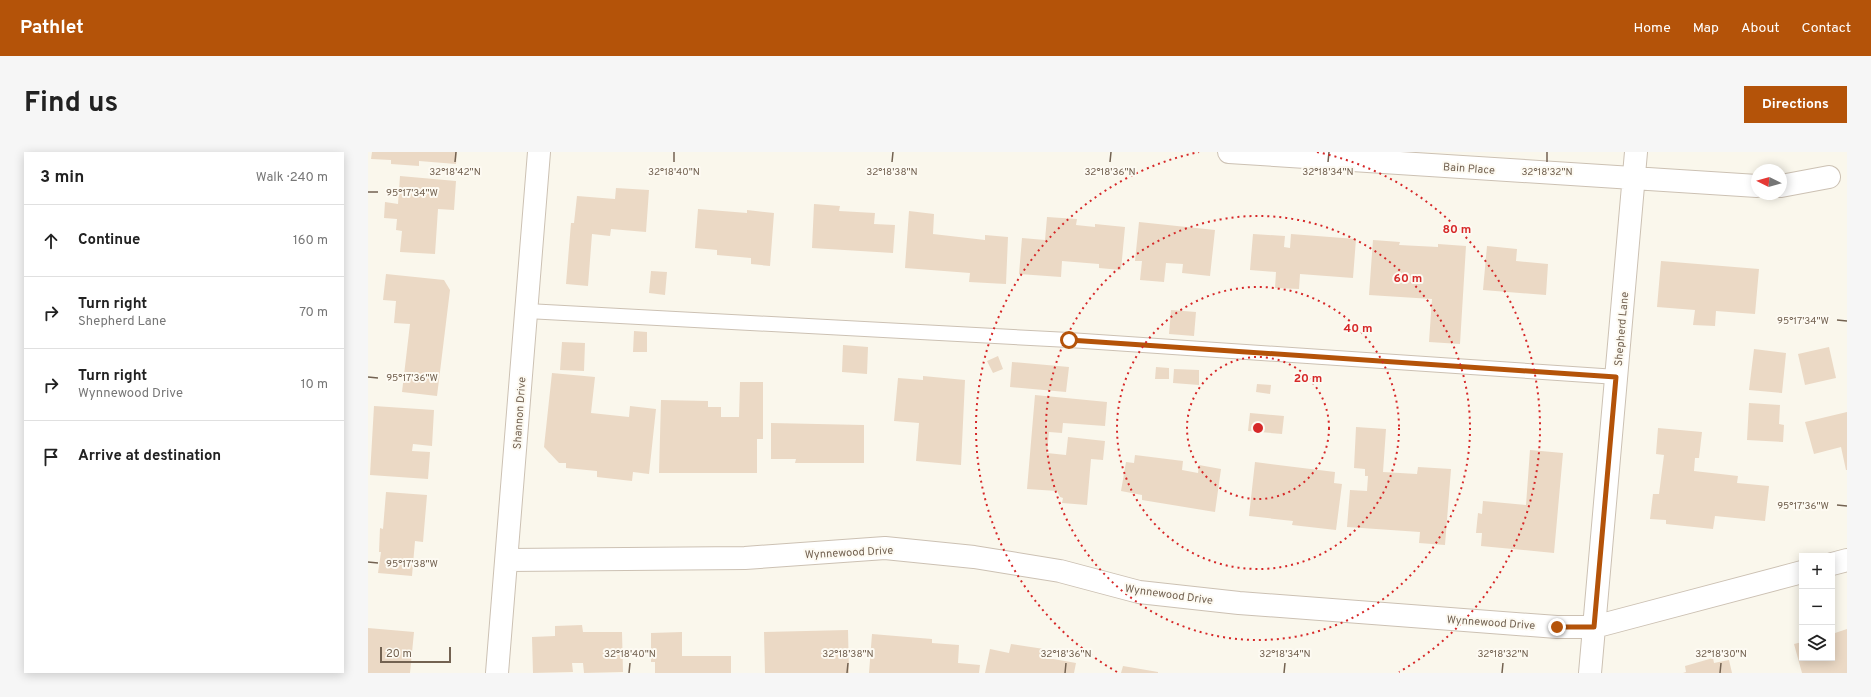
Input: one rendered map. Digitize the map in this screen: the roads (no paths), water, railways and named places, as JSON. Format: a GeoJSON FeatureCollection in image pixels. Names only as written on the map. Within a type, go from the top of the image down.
{"type":"FeatureCollection","features":[{"type":"Feature","properties":{"kind":"street","name":"Shannon Drive"},"geometry":{"type":"LineString","coordinates":[[497,673],[539,152]]}},
{"type":"Feature","properties":{"kind":"street","name":"Bain Place"},"geometry":{"type":"LineString","coordinates":[[1229,152],[1751,186]]}},
{"type":"Feature","properties":{"kind":"street","name":"Shepherd Lane"},"geometry":{"type":"LineString","coordinates":[[1590,673],[1636,152]]}},
{"type":"Feature","properties":{"kind":"street"},"geometry":{"type":"LineString","coordinates":[[1787,185],[1829,177]]}},
{"type":"Feature","properties":{"kind":"street","name":"Wynnewood Drive"},"geometry":{"type":"LineString","coordinates":[[507,560],[745,558],[885,548],[974,557],[1060,571],[1139,592],[1239,604],[1557,627],[1594,627],[1799,573]]}},
{"type":"Feature","properties":{"kind":"street"},"geometry":{"type":"LineString","coordinates":[[1835,563],[1847,560]]}},
{"type":"Feature","properties":{"kind":"lane"},"geometry":{"type":"LineString","coordinates":[[527,311],[1069,340],[1616,377]]}}]}
